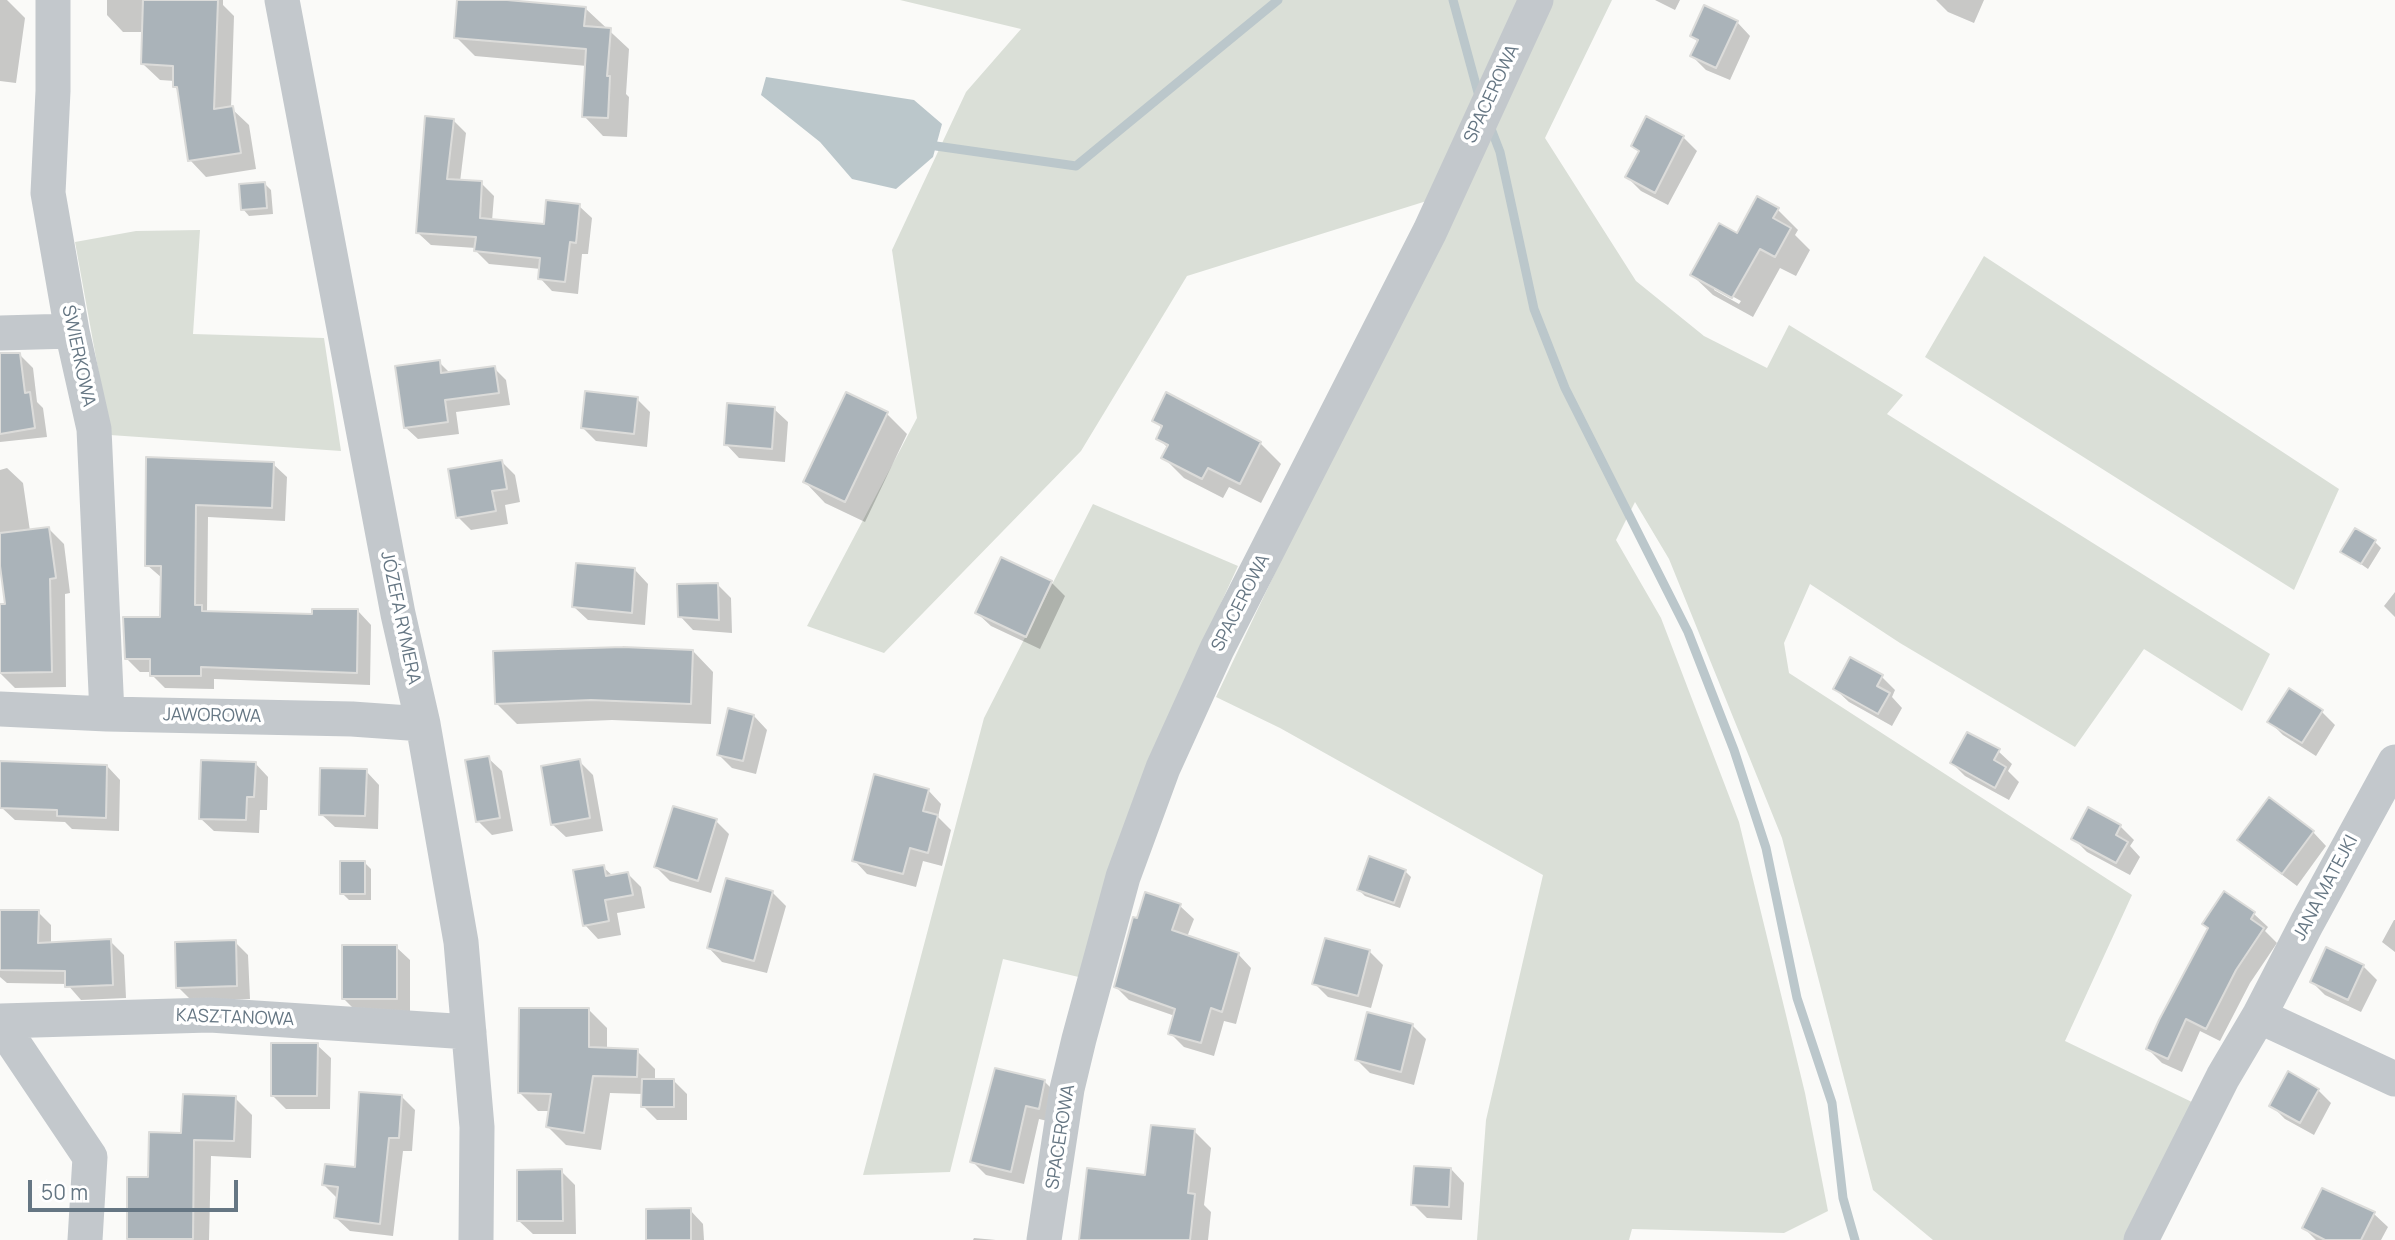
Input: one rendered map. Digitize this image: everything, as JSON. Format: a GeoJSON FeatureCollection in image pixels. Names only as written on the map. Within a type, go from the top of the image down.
{"type":"FeatureCollection","features":[{"type":"Feature","properties":{"kind":"street","name":"ŚWIERKOWA"},"geometry":{"type":"LineString","coordinates":[[53,0],[53,91],[48,193],[72,331],[94,429],[107,714]]}},
{"type":"Feature","properties":{"kind":"street","name":"JÓZEFA RYMERA"},"geometry":{"type":"LineString","coordinates":[[282,0],[398,614],[423,724],[461,942],[477,1127],[476,1240]]}},
{"type":"Feature","properties":{"kind":"street","name":"SPACEROWA"},"geometry":{"type":"LineString","coordinates":[[1044,1240],[1068,1089],[1079,1039],[1123,877],[1163,768],[1217,649],[1430,231],[1536,0]]}},
{"type":"Feature","properties":{"kind":"street"},"geometry":{"type":"LineString","coordinates":[[0,333],[72,331]]}},
{"type":"Feature","properties":{"kind":"street","name":"JAWOROWA"},"geometry":{"type":"LineString","coordinates":[[0,709],[352,719],[423,724]]}},
{"type":"Feature","properties":{"kind":"street","name":"JANA MATEJKI"},"geometry":{"type":"LineString","coordinates":[[2141,1240],[2223,1077],[2259,1016],[2306,923],[2395,762]]}},
{"type":"Feature","properties":{"kind":"street","name":"KASZTANOWA"},"geometry":{"type":"LineString","coordinates":[[0,1022],[210,1015],[469,1032]]}},
{"type":"Feature","properties":{"kind":"street"},"geometry":{"type":"LineString","coordinates":[[2259,1016],[2395,1079]]}},
{"type":"Feature","properties":{"kind":"street","name":"KASZTANOWA"},"geometry":{"type":"LineString","coordinates":[[0,1022],[90,1157],[85,1240]]}},
{"type":"Feature","properties":{"kind":"shaded area"},"geometry":{"type":"Polygon","coordinates":[[[900,0],[1522,0],[1433,199],[1187,276],[1081,451],[884,653],[807,626],[917,418],[892,250],[966,92],[1021,29],[900,0]]]}},
{"type":"Feature","properties":{"kind":"shaded area"},"geometry":{"type":"Polygon","coordinates":[[[1547,0],[1612,0],[1545,138],[1636,281],[1704,336],[1767,368],[1789,325],[1903,395],[1887,414],[2270,654],[2242,711],[2144,649],[2075,747],[1900,643],[1810,584],[1784,643],[1789,673],[2132,895],[2065,1041],[2194,1103],[2128,1240],[1933,1240],[1873,1190],[1782,838],[1669,559],[1635,502],[1616,540],[1661,618],[1739,822],[1805,1093],[1828,1211],[1784,1233],[1632,1229],[1629,1240],[1477,1240],[1486,1120],[1543,875],[1280,728],[1216,697],[1547,0]]]}},
{"type":"Feature","properties":{"kind":"shaded area"},"geometry":{"type":"Polygon","coordinates":[[[766,77],[914,100],[942,124],[933,157],[896,189],[852,179],[820,142],[761,95],[766,77]]]}},
{"type":"Feature","properties":{"kind":"shaded area"},"geometry":{"type":"Polygon","coordinates":[[[200,230],[193,334],[324,338],[341,451],[110,435],[75,242],[136,231],[200,230]]]}},
{"type":"Feature","properties":{"kind":"shaded area"},"geometry":{"type":"Polygon","coordinates":[[[1984,256],[2339,489],[2294,590],[1925,357],[1984,256]]]}},
{"type":"Feature","properties":{"kind":"shaded area"},"geometry":{"type":"Polygon","coordinates":[[[1093,504],[1238,566],[1155,747],[1087,979],[1003,959],[950,1172],[863,1175],[984,718],[1093,504]]]}},
{"type":"Feature","properties":{"kind":"building"},"geometry":{"type":"Polygon","coordinates":[[[143,0],[218,0],[214,109],[233,106],[241,153],[188,161],[177,87],[173,87],[173,66],[141,64],[143,0]]]}},
{"type":"Feature","properties":{"kind":"building"},"geometry":{"type":"Polygon","coordinates":[[[457,0],[507,0],[586,7],[584,26],[611,28],[607,76],[610,76],[608,118],[582,117],[586,49],[454,38],[457,0]]]}},
{"type":"Feature","properties":{"kind":"building"},"geometry":{"type":"Polygon","coordinates":[[[1704,5],[1738,21],[1716,68],[1690,56],[1698,40],[1690,36],[1704,5]]]}},
{"type":"Feature","properties":{"kind":"building"},"geometry":{"type":"Polygon","coordinates":[[[425,116],[454,119],[447,179],[482,181],[480,218],[544,224],[546,200],[580,204],[576,243],[570,242],[565,282],[538,279],[540,258],[474,251],[476,237],[416,233],[425,116]]]}},
{"type":"Feature","properties":{"kind":"building"},"geometry":{"type":"Polygon","coordinates":[[[1646,116],[1684,136],[1655,193],[1625,177],[1639,151],[1631,146],[1646,116]]]}},
{"type":"Feature","properties":{"kind":"building"},"geometry":{"type":"Polygon","coordinates":[[[265,182],[267,208],[241,210],[239,184],[265,182]]]}},
{"type":"Feature","properties":{"kind":"building"},"geometry":{"type":"Polygon","coordinates":[[[1757,196],[1779,208],[1773,218],[1791,228],[1775,257],[1760,249],[1732,298],[1690,275],[1719,223],[1737,233],[1757,196]]]}},
{"type":"Feature","properties":{"kind":"building"},"geometry":{"type":"Polygon","coordinates":[[[0,353],[20,353],[25,393],[30,392],[35,428],[0,434],[0,353]]]}},
{"type":"Feature","properties":{"kind":"building"},"geometry":{"type":"Polygon","coordinates":[[[440,360],[441,373],[495,366],[499,393],[445,400],[448,422],[404,428],[395,366],[440,360]]]}},
{"type":"Feature","properties":{"kind":"building"},"geometry":{"type":"Polygon","coordinates":[[[585,391],[638,397],[634,434],[581,428],[585,391]]]}},
{"type":"Feature","properties":{"kind":"building"},"geometry":{"type":"Polygon","coordinates":[[[846,392],[888,412],[845,502],[803,482],[846,392]]]}},
{"type":"Feature","properties":{"kind":"building"},"geometry":{"type":"Polygon","coordinates":[[[1166,392],[1261,442],[1240,484],[1208,468],[1202,479],[1161,458],[1168,445],[1156,439],[1162,426],[1152,421],[1166,392]]]}},
{"type":"Feature","properties":{"kind":"building"},"geometry":{"type":"Polygon","coordinates":[[[727,403],[775,407],[772,449],[724,445],[727,403]]]}},
{"type":"Feature","properties":{"kind":"building"},"geometry":{"type":"Polygon","coordinates":[[[146,457],[274,462],[272,508],[196,505],[195,605],[202,605],[202,611],[312,614],[312,609],[358,609],[357,673],[201,667],[201,676],[150,676],[150,659],[125,659],[123,617],[160,617],[161,566],[145,566],[146,457]]]}},
{"type":"Feature","properties":{"kind":"building"},"geometry":{"type":"Polygon","coordinates":[[[502,460],[507,489],[492,491],[496,511],[456,518],[448,469],[502,460]]]}},
{"type":"Feature","properties":{"kind":"building"},"geometry":{"type":"Polygon","coordinates":[[[49,527],[56,578],[50,579],[52,672],[0,673],[0,604],[5,604],[0,566],[0,533],[49,527]]]}},
{"type":"Feature","properties":{"kind":"building"},"geometry":{"type":"Polygon","coordinates":[[[2355,528],[2376,540],[2361,564],[2340,552],[2355,528]]]}},
{"type":"Feature","properties":{"kind":"building"},"geometry":{"type":"Polygon","coordinates":[[[1001,557],[1052,581],[1026,637],[975,613],[1001,557]]]}},
{"type":"Feature","properties":{"kind":"building"},"geometry":{"type":"Polygon","coordinates":[[[576,563],[635,568],[632,613],[572,607],[576,563]]]}},
{"type":"Feature","properties":{"kind":"building"},"geometry":{"type":"Polygon","coordinates":[[[718,583],[719,620],[678,617],[677,584],[718,583]]]}},
{"type":"Feature","properties":{"kind":"building"},"geometry":{"type":"Polygon","coordinates":[[[623,647],[693,650],[691,704],[591,700],[495,704],[493,651],[623,647]]]}},
{"type":"Feature","properties":{"kind":"building"},"geometry":{"type":"Polygon","coordinates":[[[1850,657],[1883,675],[1877,686],[1890,693],[1878,714],[1833,689],[1850,657]]]}},
{"type":"Feature","properties":{"kind":"building"},"geometry":{"type":"Polygon","coordinates":[[[2289,688],[2323,710],[2302,743],[2267,722],[2289,688]]]}},
{"type":"Feature","properties":{"kind":"building"},"geometry":{"type":"Polygon","coordinates":[[[728,708],[754,715],[743,761],[717,755],[728,708]]]}},
{"type":"Feature","properties":{"kind":"building"},"geometry":{"type":"Polygon","coordinates":[[[1967,732],[2000,749],[1994,760],[2006,767],[1995,788],[1950,763],[1967,732]]]}},
{"type":"Feature","properties":{"kind":"building"},"geometry":{"type":"Polygon","coordinates":[[[489,756],[500,818],[476,822],[465,760],[489,756]]]}},
{"type":"Feature","properties":{"kind":"building"},"geometry":{"type":"Polygon","coordinates":[[[580,759],[590,818],[551,825],[541,766],[580,759]]]}},
{"type":"Feature","properties":{"kind":"building"},"geometry":{"type":"Polygon","coordinates":[[[201,760],[256,762],[254,797],[247,797],[246,820],[199,819],[201,760]]]}},
{"type":"Feature","properties":{"kind":"building"},"geometry":{"type":"Polygon","coordinates":[[[0,761],[107,765],[106,818],[57,816],[57,810],[0,808],[0,761]]]}},
{"type":"Feature","properties":{"kind":"building"},"geometry":{"type":"Polygon","coordinates":[[[320,768],[367,769],[365,816],[319,815],[320,768]]]}},
{"type":"Feature","properties":{"kind":"building"},"geometry":{"type":"Polygon","coordinates":[[[874,774],[929,789],[923,811],[938,815],[928,853],[910,848],[903,874],[852,861],[874,774]]]}},
{"type":"Feature","properties":{"kind":"building"},"geometry":{"type":"Polygon","coordinates":[[[2269,797],[2314,831],[2282,874],[2237,840],[2269,797]]]}},
{"type":"Feature","properties":{"kind":"building"},"geometry":{"type":"Polygon","coordinates":[[[673,806],[717,819],[698,881],[654,867],[673,806]]]}},
{"type":"Feature","properties":{"kind":"building"},"geometry":{"type":"Polygon","coordinates":[[[2088,807],[2121,825],[2116,835],[2128,842],[2116,863],[2071,839],[2088,807]]]}},
{"type":"Feature","properties":{"kind":"building"},"geometry":{"type":"Polygon","coordinates":[[[1369,856],[1406,870],[1394,903],[1357,890],[1369,856]]]}},
{"type":"Feature","properties":{"kind":"building"},"geometry":{"type":"Polygon","coordinates":[[[340,861],[365,861],[365,894],[340,894],[340,861]]]}},
{"type":"Feature","properties":{"kind":"building"},"geometry":{"type":"Polygon","coordinates":[[[604,865],[606,876],[628,872],[633,895],[605,900],[609,921],[583,926],[573,870],[604,865]]]}},
{"type":"Feature","properties":{"kind":"building"},"geometry":{"type":"Polygon","coordinates":[[[726,878],[773,891],[754,961],[707,948],[726,878]]]}},
{"type":"Feature","properties":{"kind":"building"},"geometry":{"type":"Polygon","coordinates":[[[2224,891],[2255,912],[2251,919],[2264,928],[2236,970],[2206,1029],[2186,1019],[2168,1059],[2146,1049],[2208,928],[2202,924],[2224,891]]]}},
{"type":"Feature","properties":{"kind":"building"},"geometry":{"type":"Polygon","coordinates":[[[1145,892],[1181,904],[1172,930],[1239,953],[1222,1012],[1211,1008],[1201,1043],[1168,1034],[1175,1009],[1114,987],[1133,917],[1137,918],[1145,892]]]}},
{"type":"Feature","properties":{"kind":"building"},"geometry":{"type":"Polygon","coordinates":[[[0,910],[39,910],[38,943],[111,939],[113,985],[65,987],[65,971],[0,970],[0,910]]]}},
{"type":"Feature","properties":{"kind":"building"},"geometry":{"type":"Polygon","coordinates":[[[1325,938],[1370,950],[1358,996],[1312,984],[1325,938]]]}},
{"type":"Feature","properties":{"kind":"building"},"geometry":{"type":"Polygon","coordinates":[[[236,940],[237,986],[176,988],[175,942],[236,940]]]}},
{"type":"Feature","properties":{"kind":"building"},"geometry":{"type":"Polygon","coordinates":[[[342,945],[397,945],[397,999],[342,999],[342,945]]]}},
{"type":"Feature","properties":{"kind":"building"},"geometry":{"type":"Polygon","coordinates":[[[2326,947],[2364,965],[2348,1000],[2310,982],[2326,947]]]}},
{"type":"Feature","properties":{"kind":"building"},"geometry":{"type":"Polygon","coordinates":[[[519,1008],[589,1008],[589,1047],[638,1049],[637,1077],[593,1076],[584,1133],[546,1127],[551,1094],[518,1093],[519,1008]]]}},
{"type":"Feature","properties":{"kind":"building"},"geometry":{"type":"Polygon","coordinates":[[[1367,1012],[1413,1024],[1401,1072],[1355,1060],[1367,1012]]]}},
{"type":"Feature","properties":{"kind":"building"},"geometry":{"type":"Polygon","coordinates":[[[271,1043],[318,1043],[317,1096],[271,1096],[271,1043]]]}},
{"type":"Feature","properties":{"kind":"building"},"geometry":{"type":"Polygon","coordinates":[[[995,1068],[1045,1080],[1039,1109],[1026,1106],[1011,1172],[970,1162],[995,1068]]]}},
{"type":"Feature","properties":{"kind":"building"},"geometry":{"type":"Polygon","coordinates":[[[2288,1071],[2319,1089],[2300,1123],[2269,1106],[2288,1071]]]}},
{"type":"Feature","properties":{"kind":"building"},"geometry":{"type":"Polygon","coordinates":[[[642,1079],[674,1079],[674,1107],[641,1107],[642,1079]]]}},
{"type":"Feature","properties":{"kind":"building"},"geometry":{"type":"Polygon","coordinates":[[[359,1092],[402,1095],[399,1138],[389,1138],[380,1224],[334,1218],[338,1187],[322,1185],[325,1164],[355,1167],[359,1092]]]}},
{"type":"Feature","properties":{"kind":"building"},"geometry":{"type":"Polygon","coordinates":[[[183,1094],[236,1096],[234,1141],[194,1140],[193,1239],[127,1239],[127,1177],[148,1177],[149,1132],[181,1133],[183,1094]]]}},
{"type":"Feature","properties":{"kind":"building"},"geometry":{"type":"Polygon","coordinates":[[[1151,1125],[1195,1129],[1188,1193],[1195,1194],[1190,1240],[1079,1240],[1087,1168],[1145,1175],[1151,1125]]]}},
{"type":"Feature","properties":{"kind":"building"},"geometry":{"type":"Polygon","coordinates":[[[1414,1166],[1451,1168],[1449,1207],[1411,1205],[1414,1166]]]}},
{"type":"Feature","properties":{"kind":"building"},"geometry":{"type":"Polygon","coordinates":[[[562,1169],[563,1221],[517,1221],[517,1170],[562,1169]]]}},
{"type":"Feature","properties":{"kind":"building"},"geometry":{"type":"Polygon","coordinates":[[[2322,1188],[2375,1212],[2361,1240],[2325,1240],[2302,1228],[2322,1188]]]}},
{"type":"Feature","properties":{"kind":"building"},"geometry":{"type":"Polygon","coordinates":[[[691,1208],[691,1240],[646,1240],[646,1209],[691,1208]]]}},
{"type":"Feature","properties":{"kind":"waterway"},"geometry":{"type":"LineString","coordinates":[[936,146],[1076,166],[1278,0]]}},
{"type":"Feature","properties":{"kind":"waterway"},"geometry":{"type":"LineString","coordinates":[[1453,0],[1479,96]]}},
{"type":"Feature","properties":{"kind":"waterway"},"geometry":{"type":"LineString","coordinates":[[1490,126],[1500,152],[1534,309],[1565,388],[1688,632],[1734,750],[1766,848],[1797,998],[1832,1103],[1843,1198],[1855,1240]]}}]}
